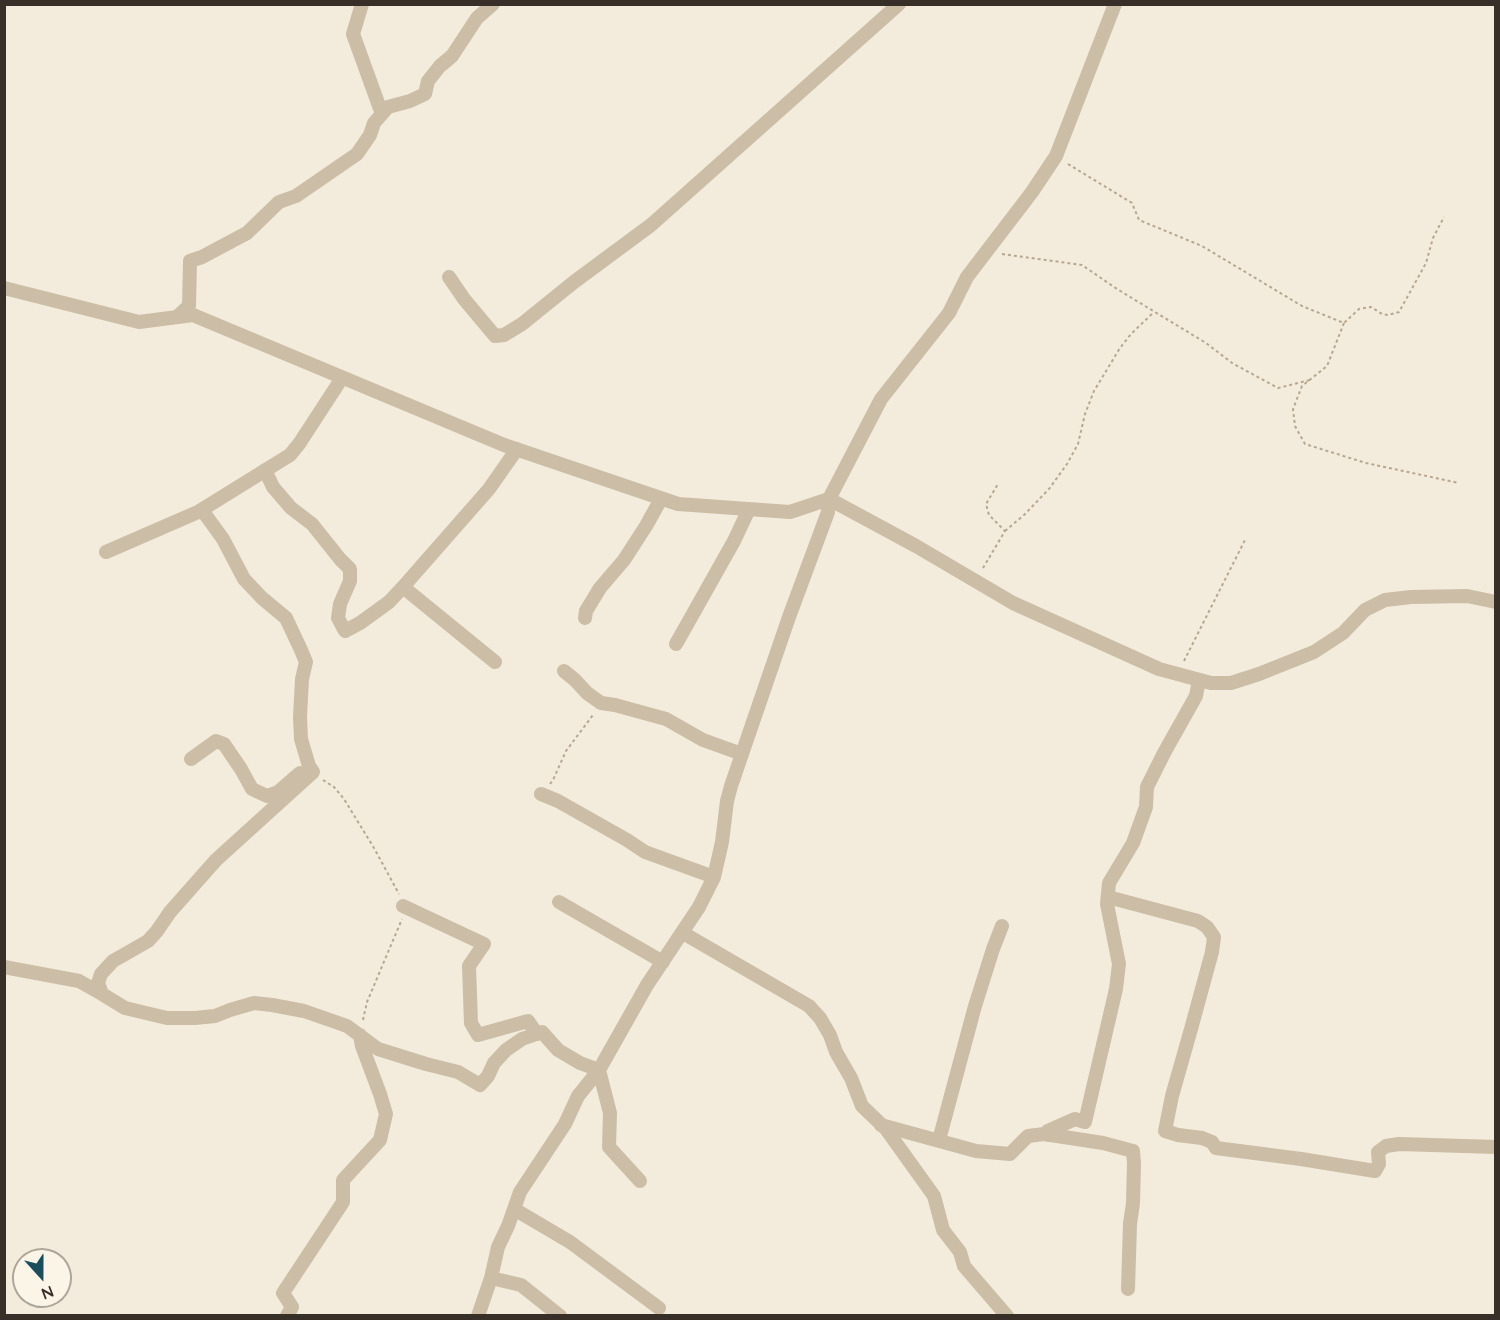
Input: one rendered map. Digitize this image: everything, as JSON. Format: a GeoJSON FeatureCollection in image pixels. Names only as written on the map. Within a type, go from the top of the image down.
{"type":"FeatureCollection","features":[{"type":"Feature","properties":{"kind":"street"},"geometry":{"type":"LineString","coordinates":[[362,4],[353,34],[381,114]]}},
{"type":"Feature","properties":{"kind":"street"},"geometry":{"type":"LineString","coordinates":[[177,317],[189,306],[190,261],[202,257],[247,232],[279,202],[296,196],[357,154],[370,135],[374,123],[388,107],[425,94],[428,81],[452,56],[477,18],[493,4]]}},
{"type":"Feature","properties":{"kind":"street"},"geometry":{"type":"LineString","coordinates":[[449,277],[495,336],[504,335],[522,324],[651,225],[899,4]]}},
{"type":"Feature","properties":{"kind":"street"},"geometry":{"type":"LineString","coordinates":[[478,1316],[491,1278],[498,1247],[520,1192],[565,1124],[578,1096],[600,1070],[647,985],[683,933],[714,877],[722,842],[727,801],[785,628],[828,512],[830,499],[881,399],[949,313],[967,277],[1032,192],[1056,156],[1114,4]]}},
{"type":"Feature","properties":{"kind":"street"},"geometry":{"type":"LineString","coordinates":[[4,288],[139,322],[193,315],[517,449],[678,504],[790,512],[830,499],[1023,608],[1159,669],[1211,683],[1231,683],[1314,652],[1342,633],[1365,610],[1385,600],[1467,596],[1496,602]]}},
{"type":"Feature","properties":{"kind":"street"},"geometry":{"type":"LineString","coordinates":[[106,552],[202,510],[290,455],[342,378]]}},
{"type":"Feature","properties":{"kind":"street"},"geometry":{"type":"LineString","coordinates":[[265,470],[273,487],[291,508],[312,524],[350,569],[350,581],[340,604],[338,618],[345,631],[389,602],[489,489],[517,449]]}},
{"type":"Feature","properties":{"kind":"street"},"geometry":{"type":"LineString","coordinates":[[585,618],[586,611],[600,588],[624,560],[661,499]]}},
{"type":"Feature","properties":{"kind":"street"},"geometry":{"type":"LineString","coordinates":[[675,644],[734,541],[749,509]]}},
{"type":"Feature","properties":{"kind":"street"},"geometry":{"type":"LineString","coordinates":[[202,510],[223,539],[244,579],[286,618],[301,650],[306,662],[302,679],[301,739],[311,769]]}},
{"type":"Feature","properties":{"kind":"street"},"geometry":{"type":"LineString","coordinates":[[403,587],[495,662]]}},
{"type":"Feature","properties":{"kind":"street"},"geometry":{"type":"LineString","coordinates":[[564,671],[601,703],[666,718],[703,740],[742,754]]}},
{"type":"Feature","properties":{"kind":"street"},"geometry":{"type":"LineString","coordinates":[[1048,1135],[1048,1131],[1075,1119],[1084,1122],[1116,990],[1119,963],[1107,904],[1109,883],[1133,843],[1146,807],[1147,787],[1196,696],[1199,680]]}},
{"type":"Feature","properties":{"kind":"street"},"geometry":{"type":"LineString","coordinates":[[191,759],[216,741],[224,744],[252,789],[267,796],[278,792],[311,769]]}},
{"type":"Feature","properties":{"kind":"street"},"geometry":{"type":"LineString","coordinates":[[102,994],[98,983],[107,967],[113,961],[148,941],[216,860],[311,769]]}},
{"type":"Feature","properties":{"kind":"street"},"geometry":{"type":"LineString","coordinates":[[540,794],[558,801],[645,852],[714,877]]}},
{"type":"Feature","properties":{"kind":"street"},"geometry":{"type":"LineString","coordinates":[[1108,897],[1198,921],[1207,927],[1214,937],[1165,1131],[1202,1138],[1212,1142],[1216,1148],[1375,1171],[1379,1164],[1378,1152],[1386,1146],[1399,1144],[1496,1147]]}},
{"type":"Feature","properties":{"kind":"street"},"geometry":{"type":"LineString","coordinates":[[559,902],[663,962]]}},
{"type":"Feature","properties":{"kind":"street"},"geometry":{"type":"LineString","coordinates":[[403,906],[484,944],[469,966],[471,1023],[478,1035],[528,1021],[537,1034]]}},
{"type":"Feature","properties":{"kind":"street"},"geometry":{"type":"LineString","coordinates":[[939,1140],[975,1006],[1002,926]]}},
{"type":"Feature","properties":{"kind":"street"},"geometry":{"type":"LineString","coordinates":[[683,933],[809,1006],[820,1018],[851,1078],[862,1106],[881,1125],[934,1196],[944,1230],[960,1252],[964,1266],[1007,1316]]}},
{"type":"Feature","properties":{"kind":"street"},"geometry":{"type":"LineString","coordinates":[[4,967],[79,981],[125,1008],[167,1018],[215,1016],[254,1004],[304,1011],[347,1026],[378,1049],[458,1072],[480,1085],[488,1076],[494,1063],[506,1050],[522,1039],[542,1032],[558,1050],[580,1064],[600,1070]]}},
{"type":"Feature","properties":{"kind":"street"},"geometry":{"type":"LineString","coordinates":[[287,1316],[292,1307],[283,1293],[343,1202],[343,1180],[380,1140],[386,1114],[360,1035]]}},
{"type":"Feature","properties":{"kind":"street"},"geometry":{"type":"LineString","coordinates":[[600,1070],[609,1113],[609,1147],[640,1180]]}},
{"type":"Feature","properties":{"kind":"street"},"geometry":{"type":"LineString","coordinates":[[881,1125],[976,1151],[1010,1154],[1028,1136],[1048,1135],[1103,1143],[1132,1151],[1134,1163],[1128,1289]]}},
{"type":"Feature","properties":{"kind":"street"},"geometry":{"type":"LineString","coordinates":[[514,1209],[570,1242],[659,1308]]}},
{"type":"Feature","properties":{"kind":"street"},"geometry":{"type":"LineString","coordinates":[[491,1278],[521,1285],[560,1316]]}},
{"type":"Feature","properties":{"kind":"path"},"geometry":{"type":"LineString","coordinates":[[1056,156],[1132,203],[1139,220],[1202,246],[1302,306],[1344,323]]}},
{"type":"Feature","properties":{"kind":"path"},"geometry":{"type":"LineString","coordinates":[[1444,217],[1433,238],[1426,263],[1399,312],[1388,315],[1371,307],[1359,309],[1344,323],[1327,366],[1302,386],[1293,408],[1295,426],[1305,444],[1366,463],[1459,483]]}},
{"type":"Feature","properties":{"kind":"path"},"geometry":{"type":"LineString","coordinates":[[987,252],[1082,265],[1206,343],[1232,363],[1278,388],[1310,380]]}},
{"type":"Feature","properties":{"kind":"path"},"geometry":{"type":"LineString","coordinates":[[975,581],[1005,531],[1049,489],[1067,464],[1078,444],[1085,414],[1094,391],[1120,348],[1155,311]]}},
{"type":"Feature","properties":{"kind":"path"},"geometry":{"type":"LineString","coordinates":[[998,484],[986,504],[989,515],[1005,531]]}},
{"type":"Feature","properties":{"kind":"path"},"geometry":{"type":"LineString","coordinates":[[1178,674],[1245,538]]}},
{"type":"Feature","properties":{"kind":"path"},"geometry":{"type":"LineString","coordinates":[[540,794],[553,780],[566,751],[588,724],[601,703]]}},
{"type":"Feature","properties":{"kind":"path"},"geometry":{"type":"LineString","coordinates":[[311,769],[334,787],[344,799],[402,899],[404,915],[367,1002],[360,1035]]}}]}
